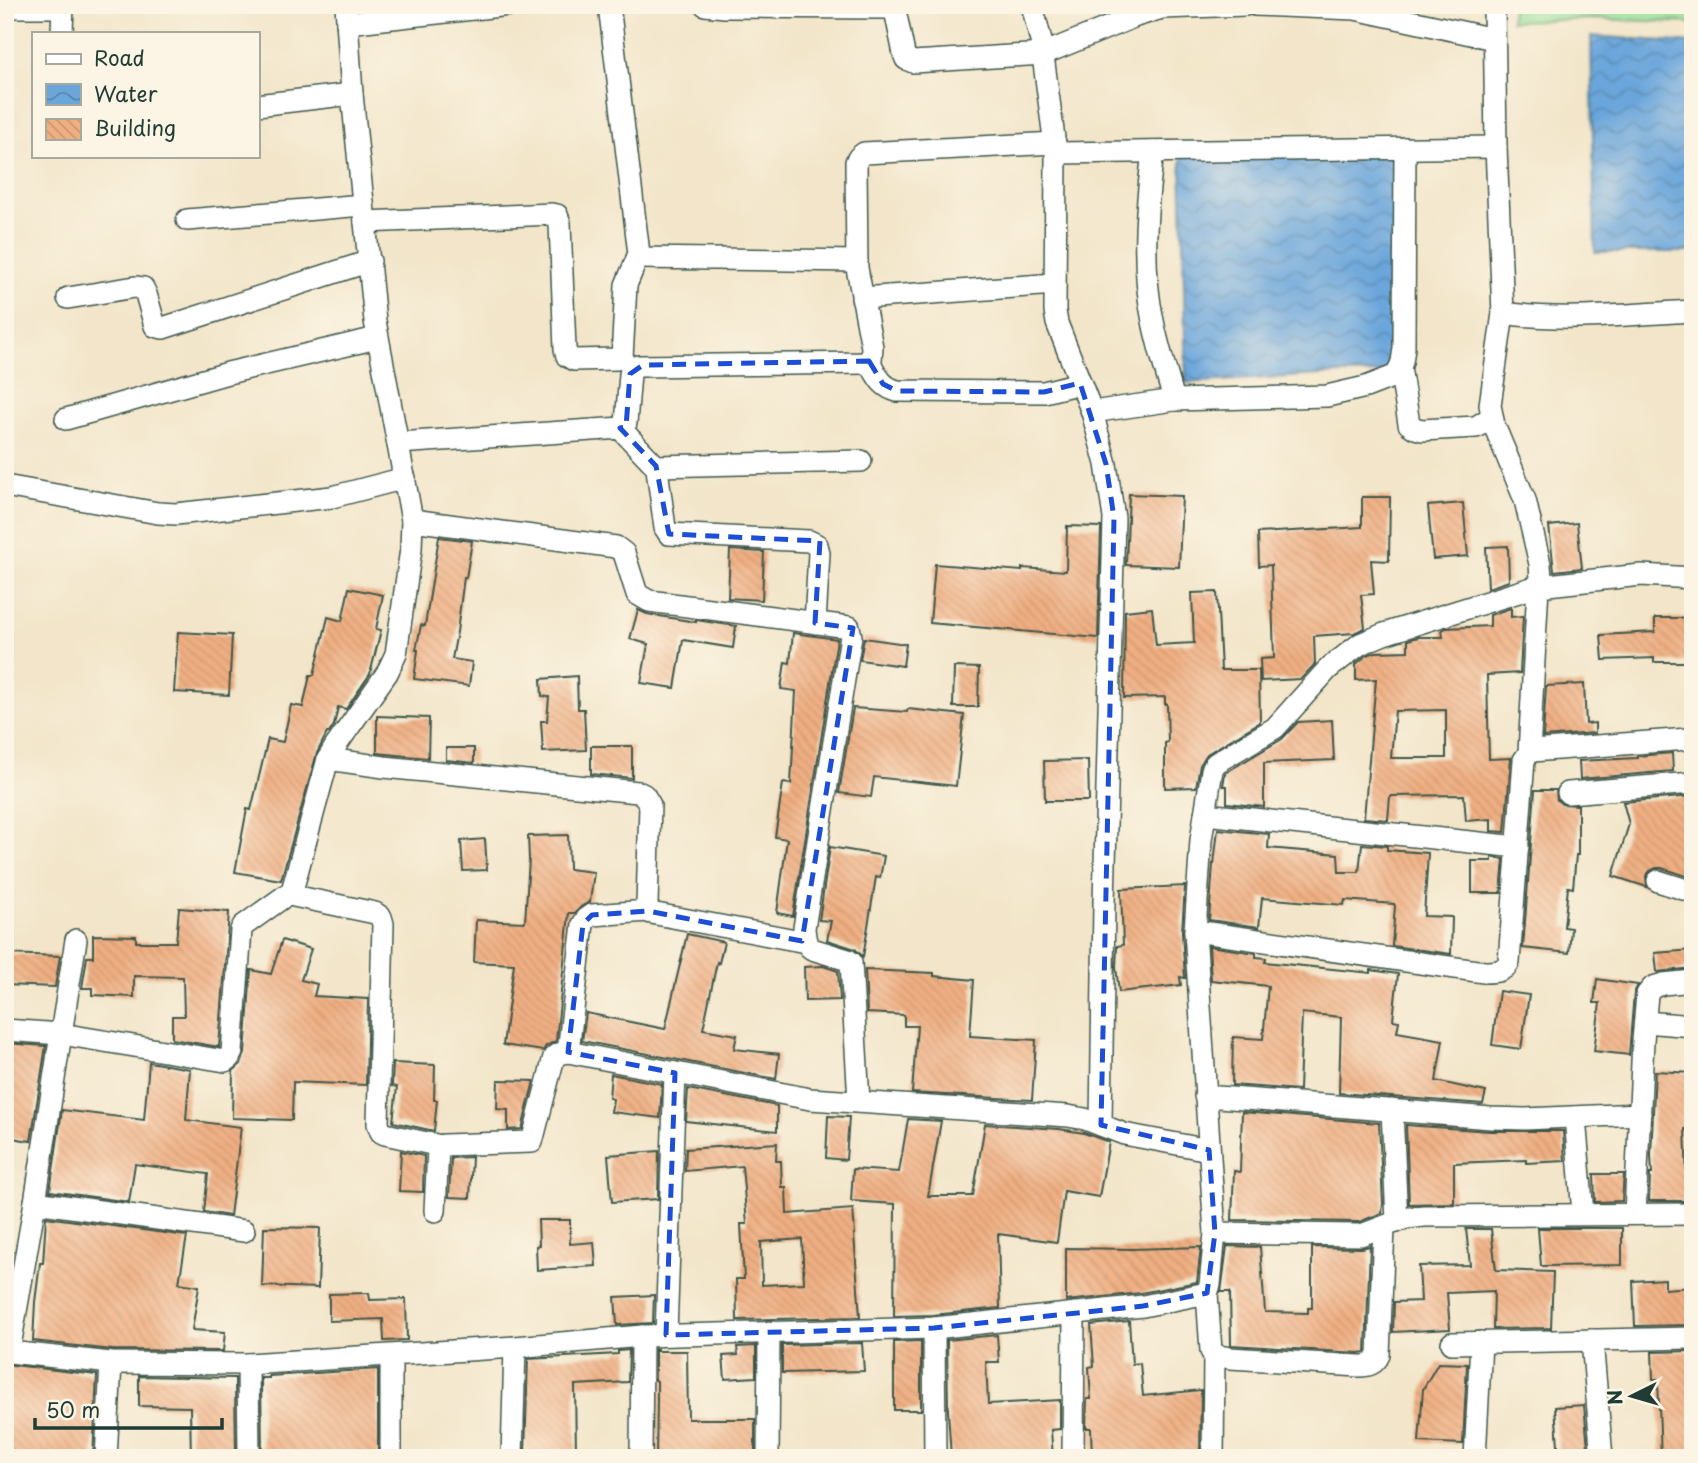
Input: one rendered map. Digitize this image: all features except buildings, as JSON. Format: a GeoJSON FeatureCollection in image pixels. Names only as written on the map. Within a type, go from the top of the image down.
{"type":"FeatureCollection","features":[{"type":"Feature","properties":{"kind":"street"},"geometry":{"type":"LineString","coordinates":[[5,1030],[61,1034],[225,1061],[232,1052],[241,930],[292,891],[328,759],[387,673],[396,654],[411,549],[412,520],[377,338],[352,94],[347,14],[509,5]]}},
{"type":"Feature","properties":{"kind":"street"},"geometry":{"type":"LineString","coordinates":[[187,220],[364,214],[557,215],[560,223],[567,356],[574,360],[622,358],[625,291],[638,250],[609,5]]}},
{"type":"Feature","properties":{"kind":"street"},"geometry":{"type":"LineString","coordinates":[[705,5],[884,8],[892,5],[904,54],[908,61],[913,62],[1043,54],[1162,8],[1245,5]]}},
{"type":"Feature","properties":{"kind":"street"},"geometry":{"type":"LineString","coordinates":[[1032,5],[1043,54],[1056,148],[1057,323],[1092,412],[1106,464],[1114,518],[1101,1125]]}},
{"type":"Feature","properties":{"kind":"street"},"geometry":{"type":"LineString","coordinates":[[1255,5],[1355,9],[1494,39]]}},
{"type":"Feature","properties":{"kind":"street"},"geometry":{"type":"LineString","coordinates":[[1494,5],[1496,147],[1503,313],[1490,405],[1492,417],[1525,500],[1540,564],[1529,753]]}},
{"type":"Feature","properties":{"kind":"street"},"geometry":{"type":"LineString","coordinates":[[5,7],[63,6],[62,32]]}},
{"type":"Feature","properties":{"kind":"street"},"geometry":{"type":"LineString","coordinates":[[259,105],[352,94]]}},
{"type":"Feature","properties":{"kind":"street"},"geometry":{"type":"LineString","coordinates":[[869,362],[872,347],[857,261],[856,162],[864,153],[1056,148],[1153,152],[1496,147]]}},
{"type":"Feature","properties":{"kind":"street"},"geometry":{"type":"LineString","coordinates":[[1092,412],[1174,400],[1327,396],[1366,387],[1397,375],[1404,348],[1405,148]]}},
{"type":"Feature","properties":{"kind":"street"},"geometry":{"type":"LineString","coordinates":[[1153,152],[1146,213],[1146,265],[1152,320],[1174,400]]}},
{"type":"Feature","properties":{"kind":"street"},"geometry":{"type":"LineString","coordinates":[[637,258],[857,261]]}},
{"type":"Feature","properties":{"kind":"street"},"geometry":{"type":"LineString","coordinates":[[68,298],[143,288],[155,326],[163,328],[370,261]]}},
{"type":"Feature","properties":{"kind":"street"},"geometry":{"type":"LineString","coordinates":[[862,298],[1055,284]]}},
{"type":"Feature","properties":{"kind":"street"},"geometry":{"type":"LineString","coordinates":[[1503,313],[1557,318],[1693,311]]}},
{"type":"Feature","properties":{"kind":"street"},"geometry":{"type":"LineString","coordinates":[[66,419],[228,373],[377,338]]}},
{"type":"Feature","properties":{"kind":"street"},"geometry":{"type":"LineString","coordinates":[[869,362],[883,384],[897,391],[1037,392],[1080,383]]}},
{"type":"Feature","properties":{"kind":"street"},"geometry":{"type":"LineString","coordinates":[[398,443],[624,427],[630,374],[632,369],[638,366],[869,362]]}},
{"type":"Feature","properties":{"kind":"street"},"geometry":{"type":"LineString","coordinates":[[1400,367],[1409,424],[1415,428],[1422,430],[1476,427],[1492,417]]}},
{"type":"Feature","properties":{"kind":"street"},"geometry":{"type":"LineString","coordinates":[[620,428],[656,466],[665,528],[669,534],[809,541],[817,545],[819,553],[815,623]]}},
{"type":"Feature","properties":{"kind":"street"},"geometry":{"type":"LineString","coordinates":[[656,466],[861,461]]}},
{"type":"Feature","properties":{"kind":"street"},"geometry":{"type":"LineString","coordinates":[[5,486],[176,514],[332,496],[405,478]]}},
{"type":"Feature","properties":{"kind":"street"},"geometry":{"type":"LineString","coordinates":[[412,520],[616,547],[624,553],[637,594],[649,601],[849,627],[851,636],[804,928],[806,942],[812,949],[851,962],[859,1102]]}},
{"type":"Feature","properties":{"kind":"street"},"geometry":{"type":"LineString","coordinates":[[1213,1458],[1214,1355],[1211,1352],[1207,1293],[1215,1233],[1195,931],[1201,840],[1215,764],[1275,728],[1328,669],[1360,644],[1384,634],[1538,586],[1642,575],[1693,578]]}},
{"type":"Feature","properties":{"kind":"street"},"geometry":{"type":"LineString","coordinates":[[1195,931],[1496,972],[1509,962],[1524,760],[1529,753],[1688,739],[1693,736]]}},
{"type":"Feature","properties":{"kind":"street"},"geometry":{"type":"LineString","coordinates":[[328,759],[638,792],[644,795],[650,805],[648,911]]}},
{"type":"Feature","properties":{"kind":"street"},"geometry":{"type":"LineString","coordinates":[[1568,793],[1693,783]]}},
{"type":"Feature","properties":{"kind":"street"},"geometry":{"type":"LineString","coordinates":[[1205,814],[1518,847]]}},
{"type":"Feature","properties":{"kind":"street"},"geometry":{"type":"LineString","coordinates":[[1658,881],[1693,892]]}},
{"type":"Feature","properties":{"kind":"street"},"geometry":{"type":"LineString","coordinates":[[289,895],[375,913],[381,917],[383,924],[378,1124],[381,1132],[385,1134],[441,1146],[532,1142],[554,1058],[558,1054],[568,1052],[796,1097],[1068,1116],[1085,1119],[1124,1134],[1209,1150]]}},
{"type":"Feature","properties":{"kind":"street"},"geometry":{"type":"LineString","coordinates":[[568,1052],[583,924],[592,915],[648,911],[656,915],[806,942]]}},
{"type":"Feature","properties":{"kind":"street"},"geometry":{"type":"LineString","coordinates":[[76,940],[35,1202],[7,1352],[111,1363],[248,1364],[391,1356],[642,1336],[934,1328],[1143,1306],[1207,1293]]}},
{"type":"Feature","properties":{"kind":"street"},"geometry":{"type":"LineString","coordinates":[[1635,1214],[1647,994],[1654,987],[1663,984],[1693,981]]}},
{"type":"Feature","properties":{"kind":"street"},"geometry":{"type":"LineString","coordinates":[[1645,1022],[1693,1026]]}},
{"type":"Feature","properties":{"kind":"street"},"geometry":{"type":"LineString","coordinates":[[666,1335],[675,1073]]}},
{"type":"Feature","properties":{"kind":"street"},"geometry":{"type":"LineString","coordinates":[[1205,1096],[1491,1118],[1640,1114]]}},
{"type":"Feature","properties":{"kind":"street"},"geometry":{"type":"LineString","coordinates":[[1214,1355],[1359,1366],[1377,1360],[1390,1224],[1392,1110]]}},
{"type":"Feature","properties":{"kind":"street"},"geometry":{"type":"LineString","coordinates":[[1575,1116],[1583,1214]]}},
{"type":"Feature","properties":{"kind":"street"},"geometry":{"type":"LineString","coordinates":[[435,1211],[437,1153],[441,1146]]}},
{"type":"Feature","properties":{"kind":"street"},"geometry":{"type":"LineString","coordinates":[[35,1202],[244,1231]]}},
{"type":"Feature","properties":{"kind":"street"},"geometry":{"type":"LineString","coordinates":[[1215,1233],[1361,1235],[1406,1218],[1424,1216],[1693,1214]]}},
{"type":"Feature","properties":{"kind":"street"},"geometry":{"type":"LineString","coordinates":[[1073,1458],[1074,1313]]}},
{"type":"Feature","properties":{"kind":"street"},"geometry":{"type":"LineString","coordinates":[[934,1328],[935,1458]]}},
{"type":"Feature","properties":{"kind":"street"},"geometry":{"type":"LineString","coordinates":[[768,1458],[769,1332]]}},
{"type":"Feature","properties":{"kind":"street"},"geometry":{"type":"LineString","coordinates":[[642,1336],[642,1458]]}},
{"type":"Feature","properties":{"kind":"street"},"geometry":{"type":"LineString","coordinates":[[1452,1343],[1693,1338]]}},
{"type":"Feature","properties":{"kind":"street"},"geometry":{"type":"LineString","coordinates":[[1592,1340],[1602,1458]]}},
{"type":"Feature","properties":{"kind":"street"},"geometry":{"type":"LineString","coordinates":[[1475,1458],[1481,1342]]}},
{"type":"Feature","properties":{"kind":"street"},"geometry":{"type":"LineString","coordinates":[[512,1458],[515,1347]]}},
{"type":"Feature","properties":{"kind":"street"},"geometry":{"type":"LineString","coordinates":[[391,1356],[391,1458]]}},
{"type":"Feature","properties":{"kind":"street"},"geometry":{"type":"LineString","coordinates":[[106,1458],[111,1363]]}},
{"type":"Feature","properties":{"kind":"street"},"geometry":{"type":"LineString","coordinates":[[248,1364],[249,1458]]}},
{"type":"Feature","properties":{"kind":"highlighted area"},"geometry":{"type":"Polygon","coordinates":[[[869,361],[883,384],[897,391],[1044,392],[1080,383],[1106,464],[1114,518],[1101,1125],[1209,1150],[1215,1233],[1207,1293],[1143,1306],[934,1328],[666,1335],[675,1073],[568,1052],[583,924],[592,915],[648,911],[802,941],[853,628],[815,623],[820,541],[669,534],[656,466],[620,428],[626,427],[630,374],[643,365],[869,361]]]}},
{"type":"Feature","properties":{"kind":"green space"},"geometry":{"type":"Polygon","coordinates":[[[1512,5],[1693,5],[1693,23],[1597,19],[1511,21],[1512,5]]]}},
{"type":"Feature","properties":{"kind":"water"},"geometry":{"type":"Polygon","coordinates":[[[1591,36],[1693,43],[1693,252],[1595,252],[1591,36]]]}},
{"type":"Feature","properties":{"kind":"water"},"geometry":{"type":"Polygon","coordinates":[[[1397,150],[1394,373],[1186,383],[1181,155],[1397,150]]]}}]}
